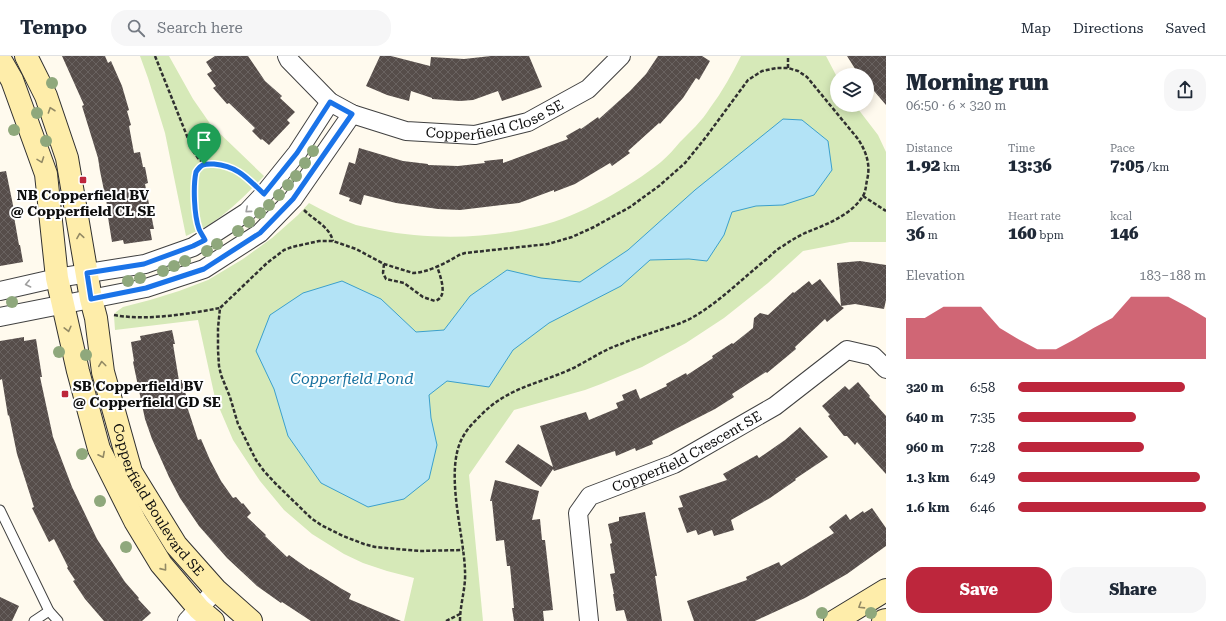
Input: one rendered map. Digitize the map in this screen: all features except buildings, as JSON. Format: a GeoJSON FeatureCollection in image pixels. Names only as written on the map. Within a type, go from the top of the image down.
{"type":"FeatureCollection","features":[{"type":"Feature","properties":{"kind":"street","name":"Copperfield Boulevard SE"},"geometry":{"type":"LineString","coordinates":[[26,56],[46,96],[67,158],[91,299],[96,318],[103,372],[131,472],[176,545],[216,590],[251,621]]}},
{"type":"Feature","properties":{"kind":"street","name":"Copperfield Close SE"},"geometry":{"type":"LineString","coordinates":[[287,56],[289,60],[330,102],[352,114],[406,131],[475,135],[528,122],[588,90],[621,56]]}},
{"type":"Feature","properties":{"kind":"street","name":"Copperfield Boulevard SE"},"geometry":{"type":"LineString","coordinates":[[0,59],[12,80],[46,174],[57,278],[78,371],[99,449],[135,521],[161,564],[200,617]]}},
{"type":"Feature","properties":{"kind":"street"},"geometry":{"type":"LineString","coordinates":[[0,291],[57,278],[144,264],[205,240],[247,212],[264,194],[297,153],[330,102]]}},
{"type":"Feature","properties":{"kind":"street"},"geometry":{"type":"LineString","coordinates":[[0,317],[146,288],[204,269],[260,233],[293,199],[352,114]]}},
{"type":"Feature","properties":{"kind":"street","name":"Copperfield Crescent SE"},"geometry":{"type":"LineString","coordinates":[[589,621],[578,513],[590,496],[674,464],[775,406],[847,350],[873,356],[886,369]]}},
{"type":"Feature","properties":{"kind":"street"},"geometry":{"type":"LineString","coordinates":[[200,617],[216,590]]}},
{"type":"Feature","properties":{"kind":"street"},"geometry":{"type":"LineString","coordinates":[[835,621],[886,590]]}},
{"type":"Feature","properties":{"kind":"lane"},"geometry":{"type":"LineString","coordinates":[[0,510],[49,611],[58,621]]}},
{"type":"Feature","properties":{"kind":"lane"},"geometry":{"type":"LineString","coordinates":[[34,621],[49,611]]}},
{"type":"Feature","properties":{"kind":"path"},"geometry":{"type":"LineString","coordinates":[[155,56],[191,147],[196,156],[204,164],[217,164],[233,169],[245,176],[264,194]]}},
{"type":"Feature","properties":{"kind":"path"},"geometry":{"type":"LineString","coordinates":[[788,56],[788,68]]}},
{"type":"Feature","properties":{"kind":"path"},"geometry":{"type":"LineString","coordinates":[[110,314],[142,318],[220,308],[267,263],[284,250],[319,241],[333,241],[356,249],[384,264],[413,273],[424,271],[459,255],[470,252],[548,244],[572,237],[614,217],[659,186],[684,163],[706,137],[748,80],[762,71],[777,68],[788,68],[798,72],[811,81],[862,145],[866,154],[869,171],[863,196],[852,208],[836,219],[781,247],[714,302],[692,318],[618,344],[569,369],[503,396],[492,404],[466,432],[460,442],[455,464],[456,486],[464,550],[465,580],[460,621]]}},
{"type":"Feature","properties":{"kind":"path"},"geometry":{"type":"LineString","coordinates":[[204,164],[196,172],[195,203],[196,218],[199,230],[205,240]]}},
{"type":"Feature","properties":{"kind":"path"},"geometry":{"type":"LineString","coordinates":[[863,196],[886,211]]}},
{"type":"Feature","properties":{"kind":"path"},"geometry":{"type":"LineString","coordinates":[[293,199],[312,219],[326,228],[333,241]]}},
{"type":"Feature","properties":{"kind":"path"},"geometry":{"type":"LineString","coordinates":[[384,264],[383,273],[386,278],[404,283],[423,297],[435,301],[440,298],[442,294],[442,284],[437,266]]}},
{"type":"Feature","properties":{"kind":"path"},"geometry":{"type":"LineString","coordinates":[[220,308],[218,350],[221,375],[230,397],[238,424],[256,460],[289,498],[306,514],[321,525],[354,541],[375,547],[399,550],[464,550]]}},
{"type":"Feature","properties":{"kind":"path"},"geometry":{"type":"LineString","coordinates":[[446,621],[460,614]]}},
{"type":"Feature","properties":{"kind":"green space"},"geometry":{"type":"Polygon","coordinates":[[[140,56],[169,56],[193,99],[211,125],[264,176],[245,196],[224,214],[209,225],[186,236],[165,133],[140,56]]]}},
{"type":"Feature","properties":{"kind":"green space"},"geometry":{"type":"Polygon","coordinates":[[[741,56],[826,56],[832,68],[830,68],[830,112],[860,112],[878,135],[886,152],[886,242],[850,242],[803,251],[768,283],[724,318],[686,343],[642,367],[601,384],[514,410],[469,475],[483,621],[404,621],[414,578],[363,563],[344,554],[312,534],[284,510],[260,481],[233,440],[215,398],[198,320],[115,330],[114,316],[116,312],[123,307],[179,291],[208,280],[243,259],[272,238],[309,203],[338,218],[359,226],[398,233],[439,237],[500,234],[539,226],[570,216],[619,191],[664,160],[707,113],[741,56]]]}},
{"type":"Feature","properties":{"kind":"water","name":"Copperfield Pond"},"geometry":{"type":"Polygon","coordinates":[[[783,119],[802,120],[828,141],[832,170],[814,195],[783,205],[756,206],[732,212],[724,235],[707,261],[689,259],[650,260],[621,286],[549,323],[513,350],[489,387],[447,381],[429,395],[431,418],[437,445],[429,479],[404,499],[368,507],[321,483],[288,436],[274,389],[256,351],[270,315],[303,293],[342,281],[381,299],[416,332],[444,330],[470,296],[507,270],[541,278],[580,282],[628,250],[695,190],[783,119]]]}},
{"type":"Feature","properties":{"kind":"place","name":"NB Copperfield BV @ Copperfield CL SE"},"geometry":{"type":"Point","coordinates":[83,180]}},
{"type":"Feature","properties":{"kind":"place","name":"SB Copperfield BV @ Copperfield GD SE"},"geometry":{"type":"Point","coordinates":[65,394]}},
{"type":"Feature","properties":{"kind":"route"},"geometry":{"type":"LineString","coordinates":[[330,102],[352,114],[293,199],[260,233],[204,269],[146,288],[91,299],[87,273],[144,264],[205,240],[199,230],[196,218],[195,203],[196,172],[204,164],[226,166],[239,172],[264,194],[297,153],[330,102]]}}]}
